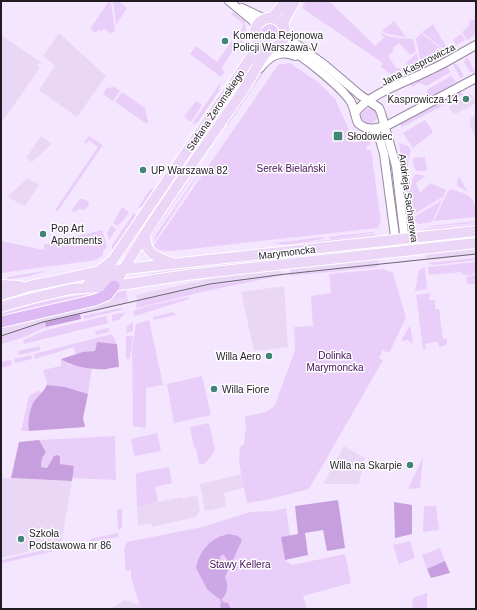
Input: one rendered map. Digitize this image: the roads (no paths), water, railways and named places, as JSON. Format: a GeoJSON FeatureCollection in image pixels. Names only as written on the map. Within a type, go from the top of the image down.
{"type":"FeatureCollection","features":[{"type":"Feature","properties":{"kind":"highway"},"geometry":{"type":"LineString","coordinates":[[1,322],[95,300],[107,295],[114,286]]}},
{"type":"Feature","properties":{"kind":"main road"},"geometry":{"type":"LineString","coordinates":[[286,1],[257,28],[256,35],[259,42],[266,47],[276,46],[283,41],[284,21],[295,1]]}},
{"type":"Feature","properties":{"kind":"main road"},"geometry":{"type":"LineString","coordinates":[[268,19],[279,21],[284,30]]}},
{"type":"Feature","properties":{"kind":"main road","name":"Stefana Żeromskiego"},"geometry":{"type":"LineString","coordinates":[[97,272],[110,263],[115,257],[257,48],[259,42]]}},
{"type":"Feature","properties":{"kind":"main road","name":"Stefana Żeromskiego"},"geometry":{"type":"LineString","coordinates":[[114,286],[146,234],[247,86],[267,52],[276,46]]}},
{"type":"Feature","properties":{"kind":"main road","name":"Marymoncka"},"geometry":{"type":"LineString","coordinates":[[30,286],[97,272],[476,231]]}},
{"type":"Feature","properties":{"kind":"main road"},"geometry":{"type":"LineString","coordinates":[[146,234],[145,243],[150,252],[175,264]]}},
{"type":"Feature","properties":{"kind":"main road","name":"Marymoncka"},"geometry":{"type":"LineString","coordinates":[[71,289],[114,286],[476,242]]}},
{"type":"Feature","properties":{"kind":"main road"},"geometry":{"type":"LineString","coordinates":[[149,266],[145,270],[144,275],[150,281]]}},
{"type":"Feature","properties":{"kind":"main road"},"geometry":{"type":"LineString","coordinates":[[1,307],[110,278],[123,270]]}},
{"type":"Feature","properties":{"kind":"main road"},"geometry":{"type":"LineString","coordinates":[[1,285],[30,286]]}},
{"type":"Feature","properties":{"kind":"main road"},"geometry":{"type":"LineString","coordinates":[[1,295],[30,286]]}},
{"type":"Feature","properties":{"kind":"street"},"geometry":{"type":"LineString","coordinates":[[231,2],[268,19]]}},
{"type":"Feature","properties":{"kind":"street"},"geometry":{"type":"LineString","coordinates":[[231,2],[252,21],[257,28]]}},
{"type":"Feature","properties":{"kind":"street"},"geometry":{"type":"LineString","coordinates":[[284,30],[288,38],[326,66],[368,101]]}},
{"type":"Feature","properties":{"kind":"street","name":"Jana Kasprowicza"},"geometry":{"type":"LineString","coordinates":[[355,113],[368,101],[476,45]]}},
{"type":"Feature","properties":{"kind":"street"},"geometry":{"type":"LineString","coordinates":[[276,46],[292,51],[336,85],[352,103],[360,125],[373,129],[385,126],[476,78]]}},
{"type":"Feature","properties":{"kind":"street"},"geometry":{"type":"LineString","coordinates":[[247,86],[266,62],[274,56],[290,54],[308,62]]}},
{"type":"Feature","properties":{"kind":"street","name":"Andrieja Sacharowa"},"geometry":{"type":"LineString","coordinates":[[368,101],[379,108],[396,166],[401,250]]}},
{"type":"Feature","properties":{"kind":"street","name":"Andrieja Sacharowa"},"geometry":{"type":"LineString","coordinates":[[373,129],[383,149],[400,239]]}},
{"type":"Feature","properties":{"kind":"waterway"},"geometry":{"type":"LineString","coordinates":[[221,598],[222,603]]}},
{"type":"Feature","properties":{"kind":"tram line"},"geometry":{"type":"LineString","coordinates":[[1,336],[43,322],[210,284],[286,274],[476,254]]}},
{"type":"Feature","properties":{"kind":"place","name":"Komenda Rejonowa Policji Warszawa V"},"geometry":{"type":"Point","coordinates":[225,41]}},
{"type":"Feature","properties":{"kind":"place","name":"Kasprowicza 14"},"geometry":{"type":"Point","coordinates":[466,99]}},
{"type":"Feature","properties":{"kind":"place","name":"Słodowiec"},"geometry":{"type":"Point","coordinates":[338,136]}},
{"type":"Feature","properties":{"kind":"place","name":"UP Warszawa 82"},"geometry":{"type":"Point","coordinates":[143,170]}},
{"type":"Feature","properties":{"kind":"place","name":"Pop Art Apartments"},"geometry":{"type":"Point","coordinates":[43,234]}},
{"type":"Feature","properties":{"kind":"place","name":"Willa Aero"},"geometry":{"type":"Point","coordinates":[269,356]}},
{"type":"Feature","properties":{"kind":"place","name":"Willa Fiore"},"geometry":{"type":"Point","coordinates":[214,389]}},
{"type":"Feature","properties":{"kind":"place","name":"Willa na Skarpie"},"geometry":{"type":"Point","coordinates":[410,465]}},
{"type":"Feature","properties":{"kind":"place","name":"Szkoła Podstawowa nr 86"},"geometry":{"type":"Point","coordinates":[21,539]}},
{"type":"Feature","properties":{"kind":"park label","name":"Serek Bielański"},"geometry":{"type":"Point","coordinates":[291,168]}},
{"type":"Feature","properties":{"kind":"park label","name":"Dolinka Marymoncka"},"geometry":{"type":"Point","coordinates":[335,360]}},
{"type":"Feature","properties":{"kind":"park label","name":"Stawy Kellera"},"geometry":{"type":"Point","coordinates":[240,564]}}]}
